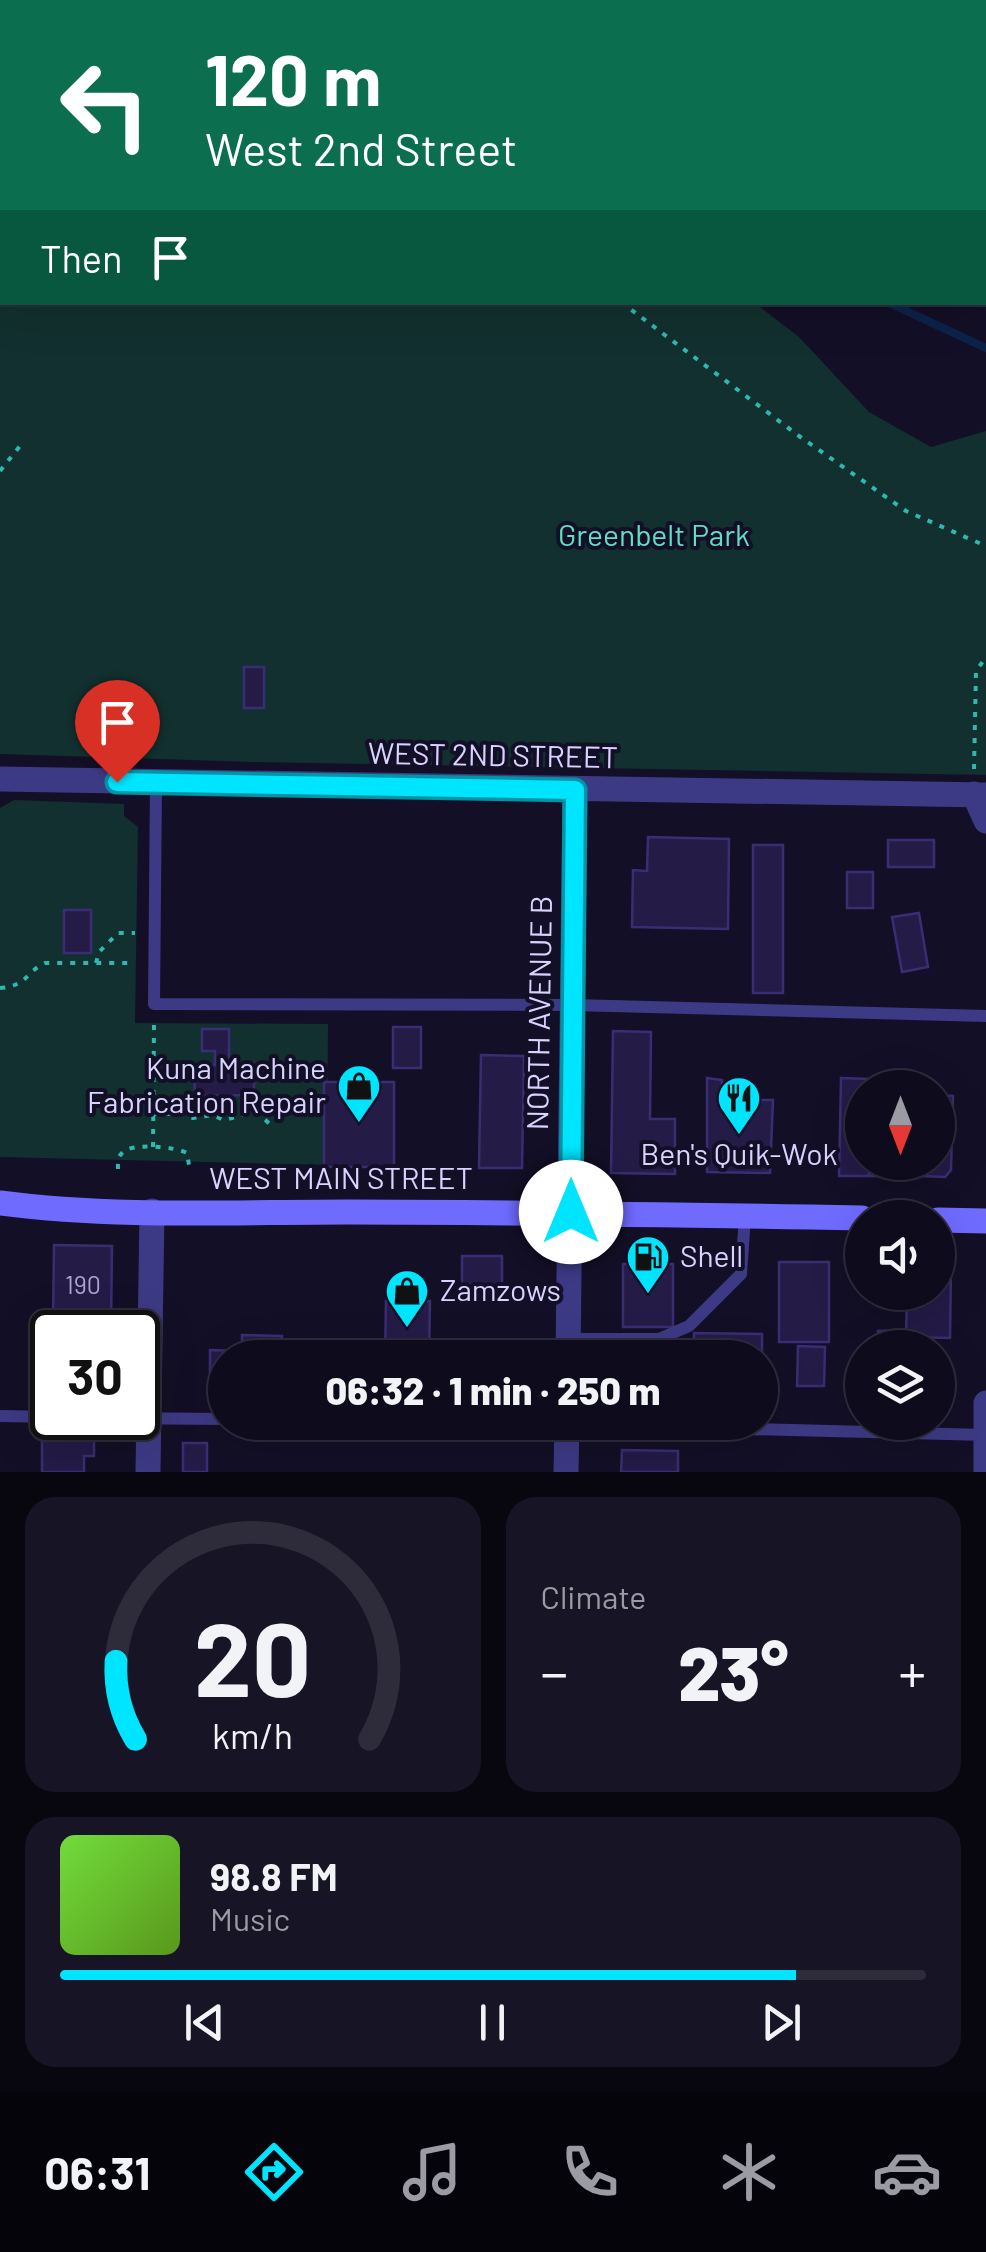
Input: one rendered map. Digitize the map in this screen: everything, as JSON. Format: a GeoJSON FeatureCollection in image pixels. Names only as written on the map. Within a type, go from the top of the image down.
{"type":"FeatureCollection","features":[{"type":"Feature","properties":{"kind":"main road","name":"WEST MAIN STREET"},"geometry":{"type":"LineString","coordinates":[[0,1204],[152,1211],[571,1212],[845,1218]]}},
{"type":"Feature","properties":{"kind":"main road"},"geometry":{"type":"LineString","coordinates":[[955,1220],[986,1221]]}},
{"type":"Feature","properties":{"kind":"street","name":"WEST 2ND STREET"},"geometry":{"type":"LineString","coordinates":[[0,779],[980,794]]}},
{"type":"Feature","properties":{"kind":"street","name":"NORTH AVENUE B"},"geometry":{"type":"LineString","coordinates":[[568,1340],[575,790]]}},
{"type":"Feature","properties":{"kind":"street"},"geometry":{"type":"LineString","coordinates":[[980,794],[986,822]]}},
{"type":"Feature","properties":{"kind":"street"},"geometry":{"type":"LineString","coordinates":[[150,1310],[152,1211]]}},
{"type":"Feature","properties":{"kind":"street"},"geometry":{"type":"LineString","coordinates":[[986,1403],[986,1472]]}},
{"type":"Feature","properties":{"kind":"street"},"geometry":{"type":"LineString","coordinates":[[148,1440],[148,1472]]}},
{"type":"Feature","properties":{"kind":"street"},"geometry":{"type":"LineString","coordinates":[[566,1472],[567,1440]]}},
{"type":"Feature","properties":{"kind":"lane"},"geometry":{"type":"LineString","coordinates":[[156,784],[154,1004],[572,1005],[986,1016]]}},
{"type":"Feature","properties":{"kind":"lane"},"geometry":{"type":"LineString","coordinates":[[660,1340],[689,1326],[741,1274],[745,1216]]}},
{"type":"Feature","properties":{"kind":"lane"},"geometry":{"type":"LineString","coordinates":[[0,1416],[30,1416]]}},
{"type":"Feature","properties":{"kind":"lane"},"geometry":{"type":"LineString","coordinates":[[160,1418],[208,1419]]}},
{"type":"Feature","properties":{"kind":"lane"},"geometry":{"type":"LineString","coordinates":[[778,1428],[986,1435]]}},
{"type":"Feature","properties":{"kind":"path"},"geometry":{"type":"LineString","coordinates":[[625,305],[906,511],[986,546]]}},
{"type":"Feature","properties":{"kind":"path"},"geometry":{"type":"LineString","coordinates":[[0,471],[20,446]]}},
{"type":"Feature","properties":{"kind":"path"},"geometry":{"type":"LineString","coordinates":[[980,794],[976,671],[986,657]]}},
{"type":"Feature","properties":{"kind":"path"},"geometry":{"type":"LineString","coordinates":[[96,963],[99,952],[118,933],[154,933]]}},
{"type":"Feature","properties":{"kind":"path"},"geometry":{"type":"LineString","coordinates":[[0,988],[26,982],[46,963],[154,964]]}},
{"type":"Feature","properties":{"kind":"path"},"geometry":{"type":"LineString","coordinates":[[154,1004],[154,1148]]}},
{"type":"Feature","properties":{"kind":"path"},"geometry":{"type":"LineString","coordinates":[[154,1114],[193,1118],[212,1115],[224,1120],[251,1113],[260,1115],[274,1128]]}},
{"type":"Feature","properties":{"kind":"path"},"geometry":{"type":"LineString","coordinates":[[118,1169],[123,1151],[178,1148],[187,1154],[190,1171]]}},
{"type":"Feature","properties":{"kind":"green space","name":"Greenbelt Park"},"geometry":{"type":"Polygon","coordinates":[[[0,305],[758,305],[799,337],[869,412],[931,447],[986,431],[986,775],[0,754],[0,305]]]}},
{"type":"Feature","properties":{"kind":"green space"},"geometry":{"type":"Polygon","coordinates":[[[14,800],[124,804],[124,816],[138,827],[135,1023],[328,1024],[327,1165],[0,1157],[0,808],[14,800]]]}},
{"type":"Feature","properties":{"kind":"building"},"geometry":{"type":"Polygon","coordinates":[[[244,667],[264,667],[264,708],[244,708],[244,667]]]}},
{"type":"Feature","properties":{"kind":"building"},"geometry":{"type":"Polygon","coordinates":[[[648,837],[729,839],[728,929],[632,927],[633,870],[647,871],[648,837]]]}},
{"type":"Feature","properties":{"kind":"building"},"geometry":{"type":"Polygon","coordinates":[[[888,840],[934,840],[934,867],[888,867],[888,840]]]}},
{"type":"Feature","properties":{"kind":"building"},"geometry":{"type":"Polygon","coordinates":[[[753,845],[783,845],[783,993],[753,993],[753,845]]]}},
{"type":"Feature","properties":{"kind":"building"},"geometry":{"type":"Polygon","coordinates":[[[847,872],[873,872],[873,908],[847,908],[847,872]]]}},
{"type":"Feature","properties":{"kind":"building"},"geometry":{"type":"Polygon","coordinates":[[[64,910],[91,910],[91,953],[64,953],[64,910]]]}},
{"type":"Feature","properties":{"kind":"building"},"geometry":{"type":"Polygon","coordinates":[[[919,913],[928,967],[902,972],[892,917],[919,913]]]}},
{"type":"Feature","properties":{"kind":"building"},"geometry":{"type":"Polygon","coordinates":[[[393,1027],[421,1027],[421,1068],[393,1068],[393,1027]]]}},
{"type":"Feature","properties":{"kind":"building"},"geometry":{"type":"Polygon","coordinates":[[[202,1029],[229,1029],[229,1063],[254,1063],[254,1095],[195,1096],[194,1065],[215,1065],[215,1051],[202,1051],[202,1029]]]}},
{"type":"Feature","properties":{"kind":"building"},"geometry":{"type":"Polygon","coordinates":[[[613,1031],[651,1032],[650,1119],[675,1119],[675,1174],[611,1173],[613,1031]]]}},
{"type":"Feature","properties":{"kind":"building"},"geometry":{"type":"Polygon","coordinates":[[[481,1055],[524,1056],[522,1168],[479,1168],[481,1055]]]}},
{"type":"Feature","properties":{"kind":"building","name":"Ben's Quik-Wok"},"geometry":{"type":"Polygon","coordinates":[[[707,1078],[722,1080],[722,1100],[773,1100],[770,1173],[707,1172],[707,1078]]]}},
{"type":"Feature","properties":{"kind":"building"},"geometry":{"type":"Polygon","coordinates":[[[841,1078],[845,1078],[845,1176],[839,1176],[841,1078]]]}},
{"type":"Feature","properties":{"kind":"building","name":"Kuna Machine Fabrication Repair"},"geometry":{"type":"Polygon","coordinates":[[[324,1082],[394,1082],[394,1167],[324,1167],[324,1082]]]}},
{"type":"Feature","properties":{"kind":"building"},"geometry":{"type":"Polygon","coordinates":[[[54,1245],[112,1246],[111,1310],[53,1310],[54,1245]]]}},
{"type":"Feature","properties":{"kind":"building"},"geometry":{"type":"Polygon","coordinates":[[[462,1256],[502,1256],[502,1284],[462,1284],[462,1256]]]}},
{"type":"Feature","properties":{"kind":"building"},"geometry":{"type":"Polygon","coordinates":[[[779,1262],[829,1262],[829,1342],[779,1342],[779,1262]]]}},
{"type":"Feature","properties":{"kind":"building","name":"Shell"},"geometry":{"type":"Polygon","coordinates":[[[623,1264],[673,1264],[673,1327],[623,1327],[623,1264]]]}},
{"type":"Feature","properties":{"kind":"building","name":"Zamzows"},"geometry":{"type":"Polygon","coordinates":[[[386,1301],[430,1301],[429,1340],[385,1340],[386,1301]]]}},
{"type":"Feature","properties":{"kind":"building"},"geometry":{"type":"Polygon","coordinates":[[[907,1310],[950,1310],[950,1330],[906,1330],[907,1310]]]}},
{"type":"Feature","properties":{"kind":"building"},"geometry":{"type":"Polygon","coordinates":[[[694,1333],[762,1334],[762,1340],[694,1340],[694,1333]]]}},
{"type":"Feature","properties":{"kind":"building"},"geometry":{"type":"Polygon","coordinates":[[[242,1335],[282,1336],[282,1340],[242,1340],[242,1335]]]}},
{"type":"Feature","properties":{"kind":"building"},"geometry":{"type":"Polygon","coordinates":[[[798,1346],[825,1347],[824,1386],[797,1386],[798,1346]]]}},
{"type":"Feature","properties":{"kind":"building"},"geometry":{"type":"Polygon","coordinates":[[[42,1440],[94,1440],[94,1456],[84,1456],[84,1472],[42,1472],[42,1440]]]}},
{"type":"Feature","properties":{"kind":"building"},"geometry":{"type":"Polygon","coordinates":[[[183,1443],[207,1443],[207,1472],[183,1472],[183,1443]]]}},
{"type":"Feature","properties":{"kind":"building"},"geometry":{"type":"Polygon","coordinates":[[[622,1450],[678,1451],[678,1472],[621,1472],[622,1450]]]}},
{"type":"Feature","properties":{"kind":"waterway"},"geometry":{"type":"LineString","coordinates":[[893,305],[986,348]]}},
{"type":"Feature","properties":{"kind":"place","name":"Kuna Machine Fabrication Repair"},"geometry":{"type":"Point","coordinates":[359,1124]}},
{"type":"Feature","properties":{"kind":"place","name":"Ben's Quik-Wok"},"geometry":{"type":"Point","coordinates":[739,1136]}},
{"type":"Feature","properties":{"kind":"place","name":"Shell"},"geometry":{"type":"Point","coordinates":[648,1295]}},
{"type":"Feature","properties":{"kind":"place","name":"Zamzows"},"geometry":{"type":"Point","coordinates":[407,1329]}},
{"type":"Feature","properties":{"kind":"route"},"geometry":{"type":"LineString","coordinates":[[117,782],[575,790],[571,1212]]}}]}
